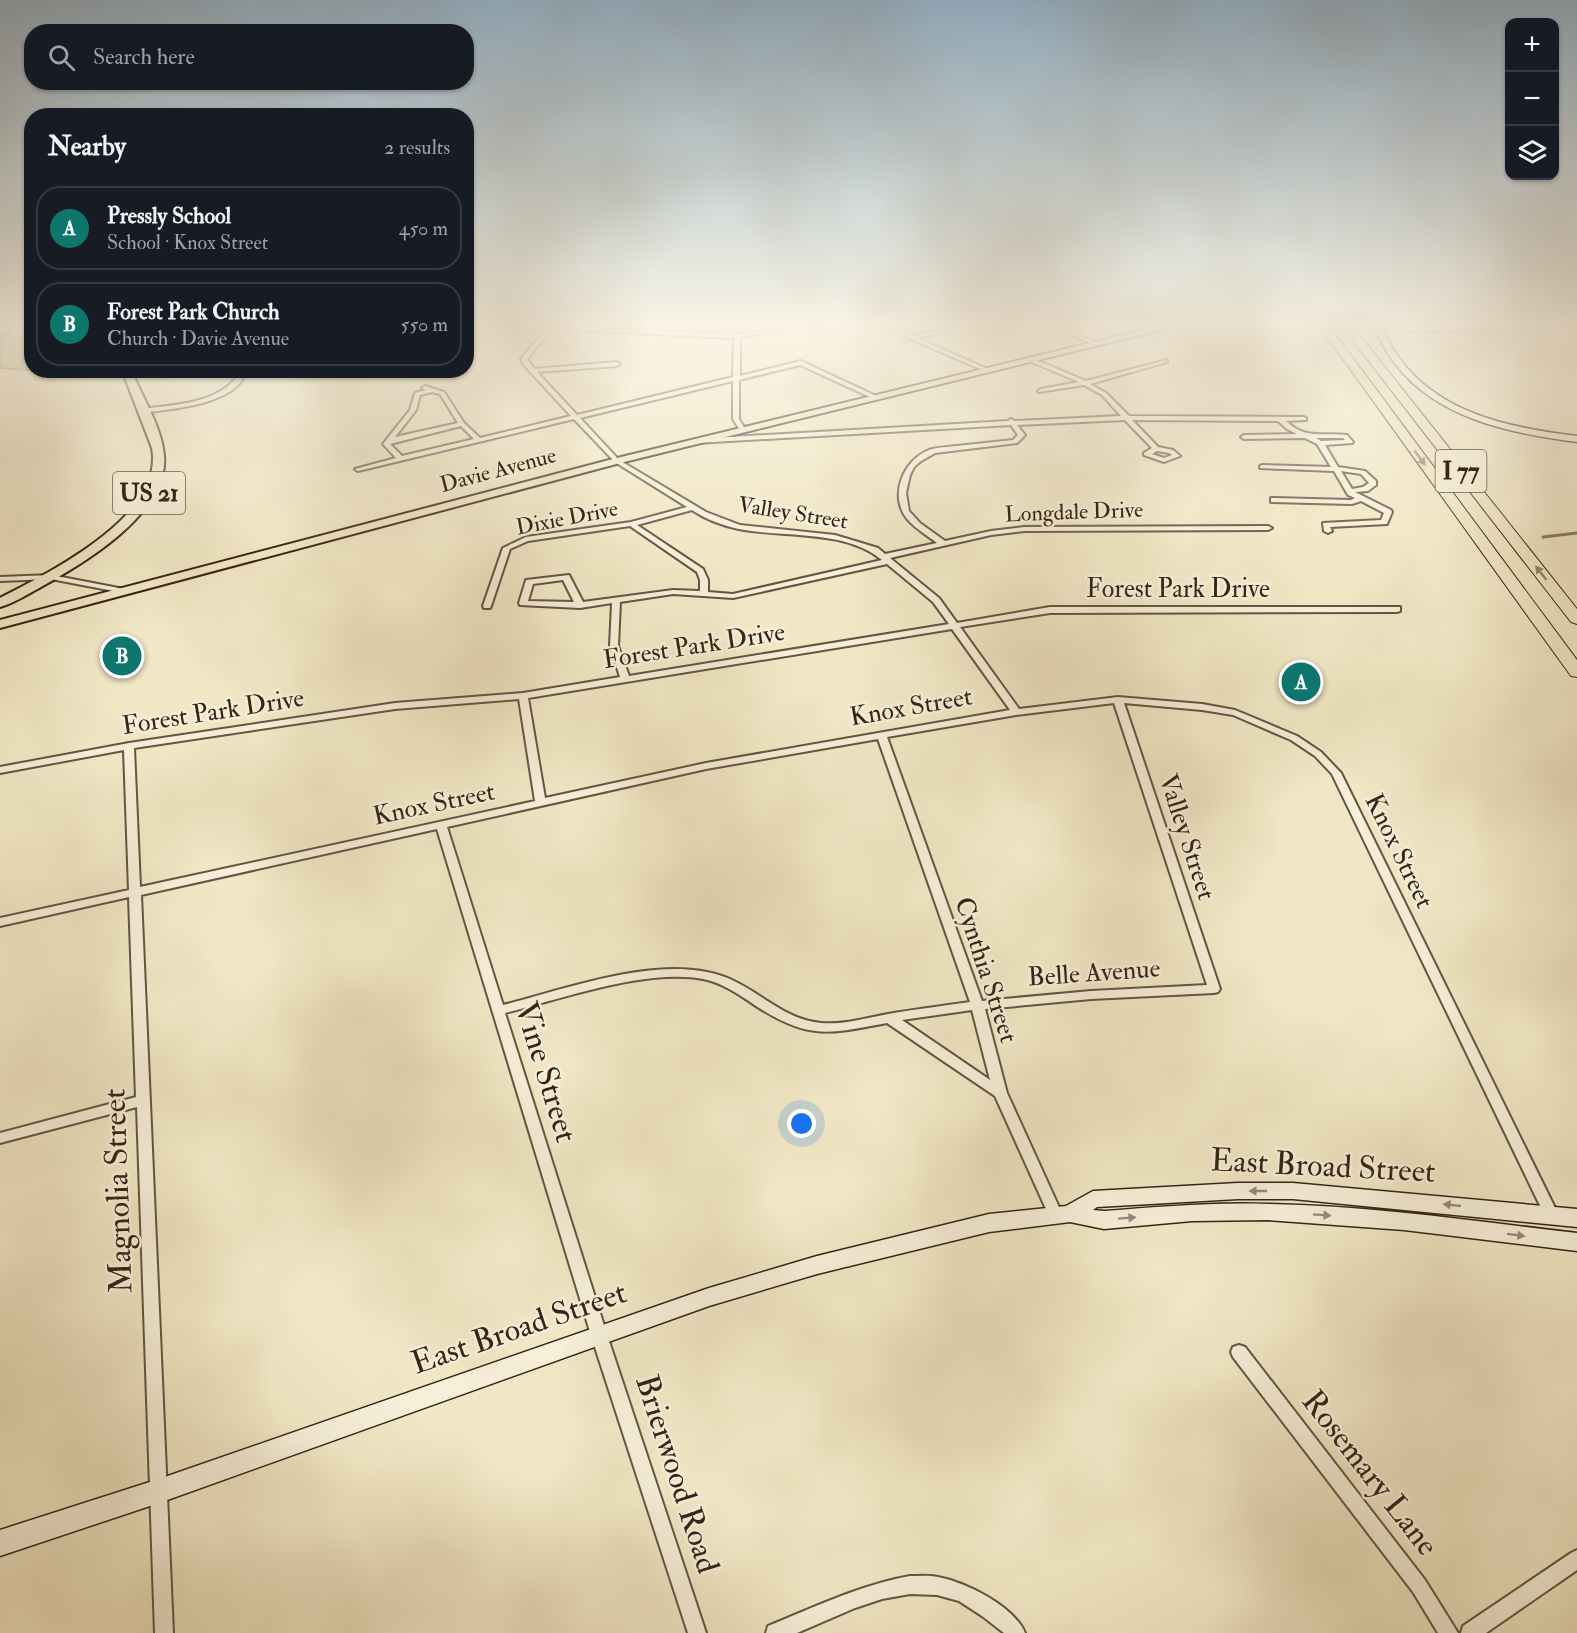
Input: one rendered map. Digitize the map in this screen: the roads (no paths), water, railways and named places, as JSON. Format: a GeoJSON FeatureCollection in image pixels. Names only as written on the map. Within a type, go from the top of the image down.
{"type":"FeatureCollection","features":[{"type":"Feature","properties":{"kind":"highway","name":"I 77"},"geometry":{"type":"LineString","coordinates":[[1377,399],[1577,672]]}},
{"type":"Feature","properties":{"kind":"highway","name":"I 77"},"geometry":{"type":"LineString","coordinates":[[1404,399],[1577,619]]}},
{"type":"Feature","properties":{"kind":"main road","name":"US 21"},"geometry":{"type":"LineString","coordinates":[[0,603],[47,579],[115,532],[147,498],[155,483],[159,456],[137,399]]}},
{"type":"Feature","properties":{"kind":"main road","name":"Davie Avenue"},"geometry":{"type":"LineString","coordinates":[[0,624],[616,461],[865,399]]}},
{"type":"Feature","properties":{"kind":"main road"},"geometry":{"type":"LineString","coordinates":[[1436,399],[1504,428],[1577,439]]}},
{"type":"Feature","properties":{"kind":"main road","name":"East Broad Street"},"geometry":{"type":"LineString","coordinates":[[1063,1215],[1093,1198],[1238,1191],[1293,1191],[1577,1218]]}},
{"type":"Feature","properties":{"kind":"main road","name":"East Broad Street"},"geometry":{"type":"LineString","coordinates":[[0,1543],[159,1491],[710,1297],[817,1265],[989,1223],[1063,1215],[1104,1220],[1192,1213],[1322,1214],[1577,1242]]}},
{"type":"Feature","properties":{"kind":"street"},"geometry":{"type":"LineString","coordinates":[[141,411],[203,399]]}},
{"type":"Feature","properties":{"kind":"street"},"geometry":{"type":"LineString","coordinates":[[401,459],[388,448],[388,441],[413,410],[416,399]]}},
{"type":"Feature","properties":{"kind":"street"},"geometry":{"type":"LineString","coordinates":[[446,399],[462,424],[478,440]]}},
{"type":"Feature","properties":{"kind":"street","name":"Valley Street"},"geometry":{"type":"LineString","coordinates":[[558,399],[616,461],[693,508],[719,521],[739,526],[835,537],[857,543],[886,559],[936,600],[1016,712]]}},
{"type":"Feature","properties":{"kind":"street"},"geometry":{"type":"LineString","coordinates":[[358,469],[648,399]]}},
{"type":"Feature","properties":{"kind":"street"},"geometry":{"type":"LineString","coordinates":[[736,399],[736,419],[742,429]]}},
{"type":"Feature","properties":{"kind":"street"},"geometry":{"type":"LineString","coordinates":[[1109,399],[1156,449]]}},
{"type":"Feature","properties":{"kind":"street"},"geometry":{"type":"LineString","coordinates":[[696,441],[1126,417],[1304,418]]}},
{"type":"Feature","properties":{"kind":"street"},"geometry":{"type":"LineString","coordinates":[[1279,418],[1289,428],[1320,443],[1350,490],[1359,499],[1388,512],[1384,522],[1326,525],[1328,531]]}},
{"type":"Feature","properties":{"kind":"street"},"geometry":{"type":"LineString","coordinates":[[943,543],[904,511],[901,495],[908,468],[922,456],[933,451],[1016,442],[1022,435],[1011,422]]}},
{"type":"Feature","properties":{"kind":"street"},"geometry":{"type":"LineString","coordinates":[[388,441],[462,424]]}},
{"type":"Feature","properties":{"kind":"street"},"geometry":{"type":"LineString","coordinates":[[1244,437],[1345,436],[1350,442],[1320,443]]}},
{"type":"Feature","properties":{"kind":"street"},"geometry":{"type":"LineString","coordinates":[[1262,467],[1336,468],[1363,472],[1373,483],[1365,489],[1350,490]]}},
{"type":"Feature","properties":{"kind":"street"},"geometry":{"type":"LineString","coordinates":[[1274,500],[1352,502],[1359,499]]}},
{"type":"Feature","properties":{"kind":"street","name":"Dixie Drive"},"geometry":{"type":"LineString","coordinates":[[487,606],[507,548],[515,543],[526,539],[631,524],[693,508]]}},
{"type":"Feature","properties":{"kind":"street"},"geometry":{"type":"LineString","coordinates":[[631,524],[700,571],[704,580],[704,592]]}},
{"type":"Feature","properties":{"kind":"street","name":"Longdale Drive"},"geometry":{"type":"LineString","coordinates":[[580,606],[566,577],[529,582],[523,603],[580,606],[673,592],[704,592],[733,596],[991,533],[1058,527],[1268,528]]}},
{"type":"Feature","properties":{"kind":"street"},"geometry":{"type":"LineString","coordinates":[[4,579],[47,579],[113,591],[130,590]]}},
{"type":"Feature","properties":{"kind":"street"},"geometry":{"type":"LineString","coordinates":[[4,579],[25,583],[22,592]]}},
{"type":"Feature","properties":{"kind":"street"},"geometry":{"type":"LineString","coordinates":[[47,579],[93,591],[93,597],[81,603]]}},
{"type":"Feature","properties":{"kind":"street"},"geometry":{"type":"LineString","coordinates":[[616,600],[614,646],[625,679]]}},
{"type":"Feature","properties":{"kind":"street","name":"Forest Park Drive"},"geometry":{"type":"LineString","coordinates":[[0,770],[129,746],[395,706],[523,696],[1050,610],[1397,609]]}},
{"type":"Feature","properties":{"kind":"street"},"geometry":{"type":"LineString","coordinates":[[523,696],[541,803]]}},
{"type":"Feature","properties":{"kind":"street","name":"Valley Street"},"geometry":{"type":"LineString","coordinates":[[1118,700],[1214,989]]}},
{"type":"Feature","properties":{"kind":"street","name":"Knox Street"},"geometry":{"type":"LineString","coordinates":[[0,922],[706,766],[1016,712],[1118,700],[1202,706],[1234,713],[1294,738],[1318,754],[1336,773],[1552,1216]]}},
{"type":"Feature","properties":{"kind":"street","name":"Cynthia Street"},"geometry":{"type":"LineString","coordinates":[[881,735],[976,1004],[1000,1093],[1063,1215]]}},
{"type":"Feature","properties":{"kind":"street","name":"Magnolia Street"},"geometry":{"type":"LineString","coordinates":[[129,746],[164,1633]]}},
{"type":"Feature","properties":{"kind":"street","name":"Vine Street"},"geometry":{"type":"LineString","coordinates":[[441,825],[599,1335]]}},
{"type":"Feature","properties":{"kind":"street","name":"Belle Avenue"},"geometry":{"type":"LineString","coordinates":[[499,1010],[667,971],[705,974],[738,986],[781,1015],[819,1028],[841,1027],[976,1004],[1099,993],[1214,989]]}},
{"type":"Feature","properties":{"kind":"street"},"geometry":{"type":"LineString","coordinates":[[889,1018],[1000,1093]]}},
{"type":"Feature","properties":{"kind":"street"},"geometry":{"type":"LineString","coordinates":[[0,1138],[143,1100]]}},
{"type":"Feature","properties":{"kind":"street","name":"Brierwood Road"},"geometry":{"type":"LineString","coordinates":[[599,1335],[697,1633]]}},
{"type":"Feature","properties":{"kind":"street","name":"Rosemary Lane"},"geometry":{"type":"LineString","coordinates":[[1239,1352],[1419,1586],[1449,1633]]}},
{"type":"Feature","properties":{"kind":"street"},"geometry":{"type":"LineString","coordinates":[[1470,1633],[1577,1559]]}},
{"type":"Feature","properties":{"kind":"street"},"geometry":{"type":"LineString","coordinates":[[774,1633],[885,1589],[915,1582],[946,1586],[976,1598],[1016,1633]]}},
{"type":"Feature","properties":{"kind":"waterway"},"geometry":{"type":"LineString","coordinates":[[1543,537],[1577,533]]}},
{"type":"Feature","properties":{"kind":"place","name":"Forest Park Church"},"geometry":{"type":"Point","coordinates":[122,656]}},
{"type":"Feature","properties":{"kind":"place","name":"Pressly School"},"geometry":{"type":"Point","coordinates":[1301,682]}}]}
